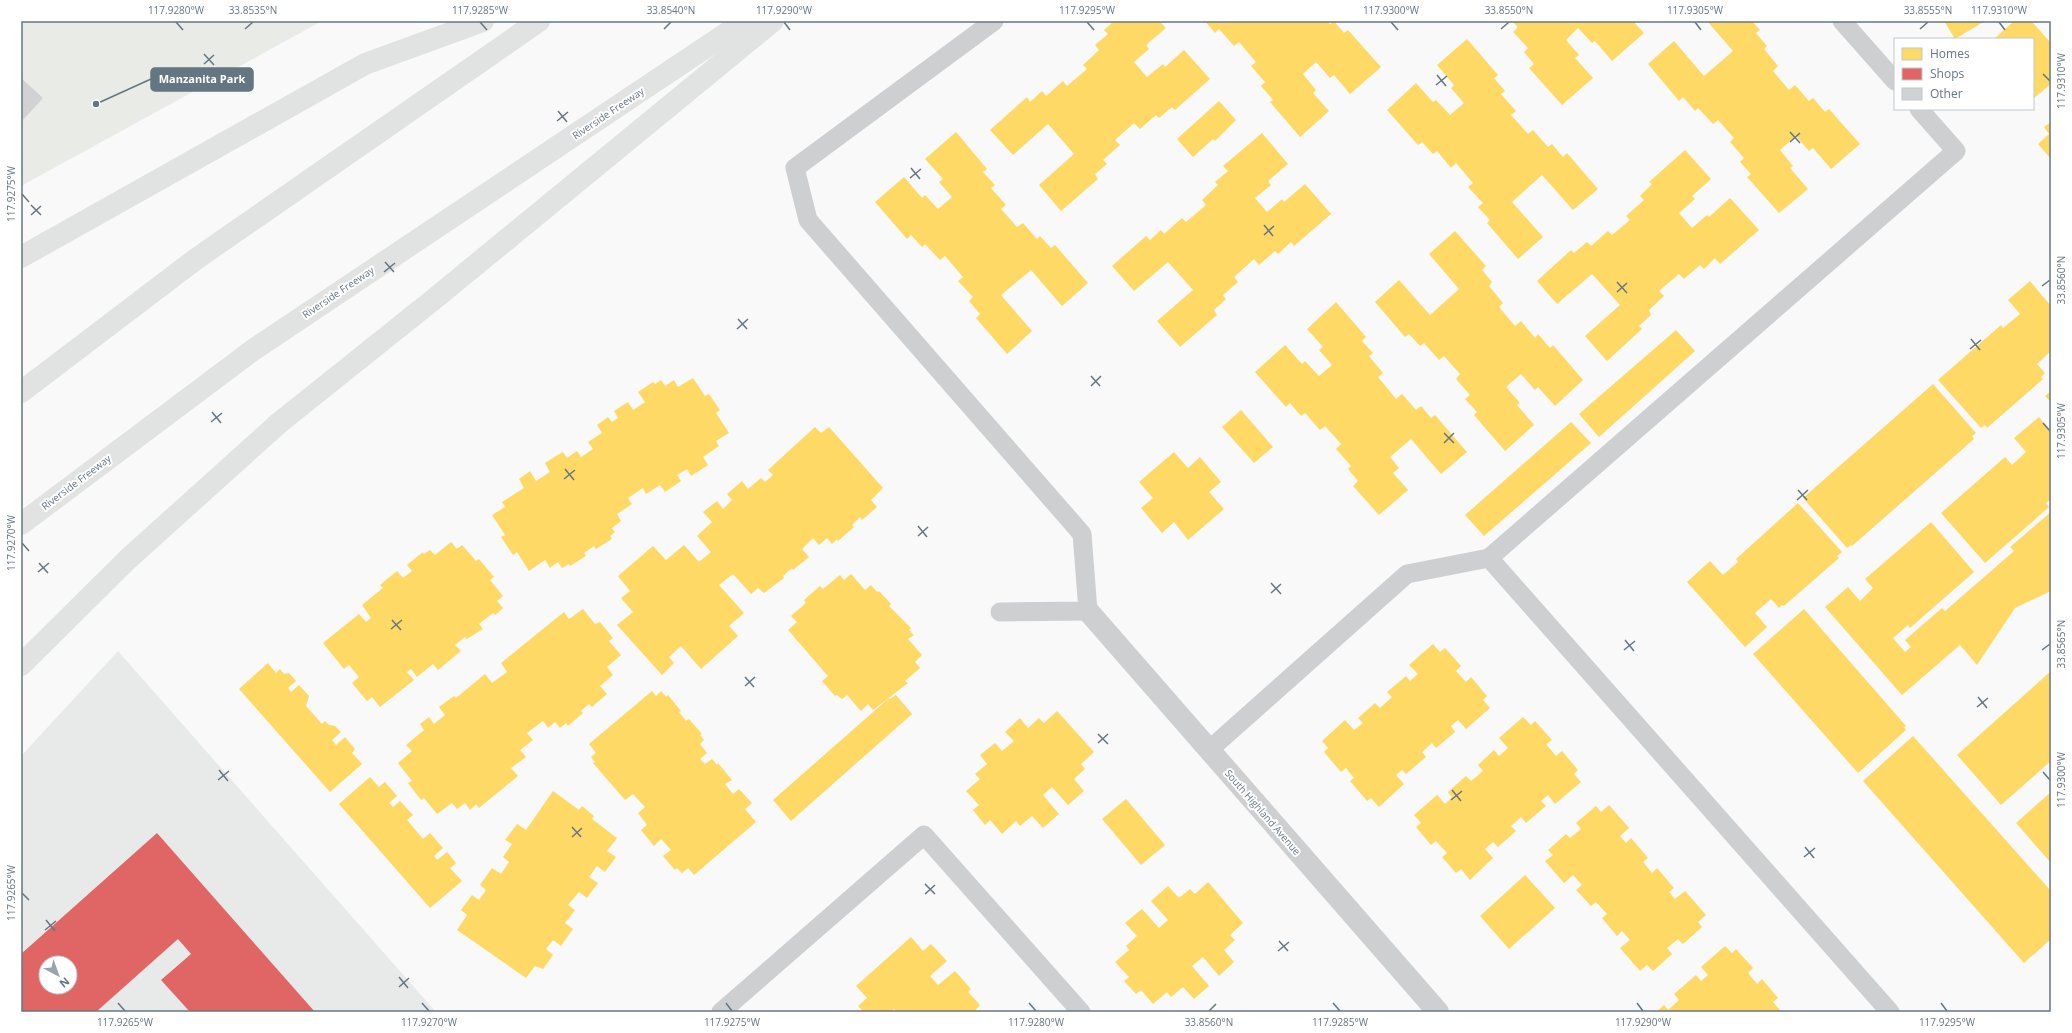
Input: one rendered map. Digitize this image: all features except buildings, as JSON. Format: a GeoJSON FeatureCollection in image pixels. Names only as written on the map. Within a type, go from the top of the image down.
{"type":"FeatureCollection","features":[{"type":"Feature","properties":{"kind":"highway"},"geometry":{"type":"LineString","coordinates":[[21,256],[365,64],[484,21]]}},
{"type":"Feature","properties":{"kind":"highway"},"geometry":{"type":"LineString","coordinates":[[21,392],[196,259],[539,21]]}},
{"type":"Feature","properties":{"kind":"highway","name":"Riverside Freeway"},"geometry":{"type":"LineString","coordinates":[[21,524],[253,350],[745,21]]}},
{"type":"Feature","properties":{"kind":"highway"},"geometry":{"type":"LineString","coordinates":[[21,665],[128,559],[279,423],[440,294],[773,21]]}},
{"type":"Feature","properties":{"kind":"street","name":"South Highland Avenue"},"geometry":{"type":"LineString","coordinates":[[1088,611],[1438,1012]]}},
{"type":"Feature","properties":{"kind":"lane"},"geometry":{"type":"LineString","coordinates":[[994,21],[795,168],[808,220],[1082,534],[1088,611],[1000,612]]}},
{"type":"Feature","properties":{"kind":"lane"},"geometry":{"type":"LineString","coordinates":[[1842,21],[1894,80]]}},
{"type":"Feature","properties":{"kind":"lane"},"geometry":{"type":"LineString","coordinates":[[1209,750],[1407,574],[1490,558],[1956,151],[1920,110]]}},
{"type":"Feature","properties":{"kind":"lane"},"geometry":{"type":"LineString","coordinates":[[1490,558],[1890,1012]]}},
{"type":"Feature","properties":{"kind":"lane"},"geometry":{"type":"LineString","coordinates":[[721,1012],[924,835],[1081,1012]]}},
{"type":"Feature","properties":{"kind":"shaded area"},"geometry":{"type":"Polygon","coordinates":[[[21,21],[322,21],[21,186],[21,21]]]}},
{"type":"Feature","properties":{"kind":"shaded area"},"geometry":{"type":"Polygon","coordinates":[[[118,651],[436,1012],[21,1012],[21,756],[118,651]]]}},
{"type":"Feature","properties":{"kind":"place","name":"Manzanita Park"},"geometry":{"type":"Point","coordinates":[96,104]}}]}
